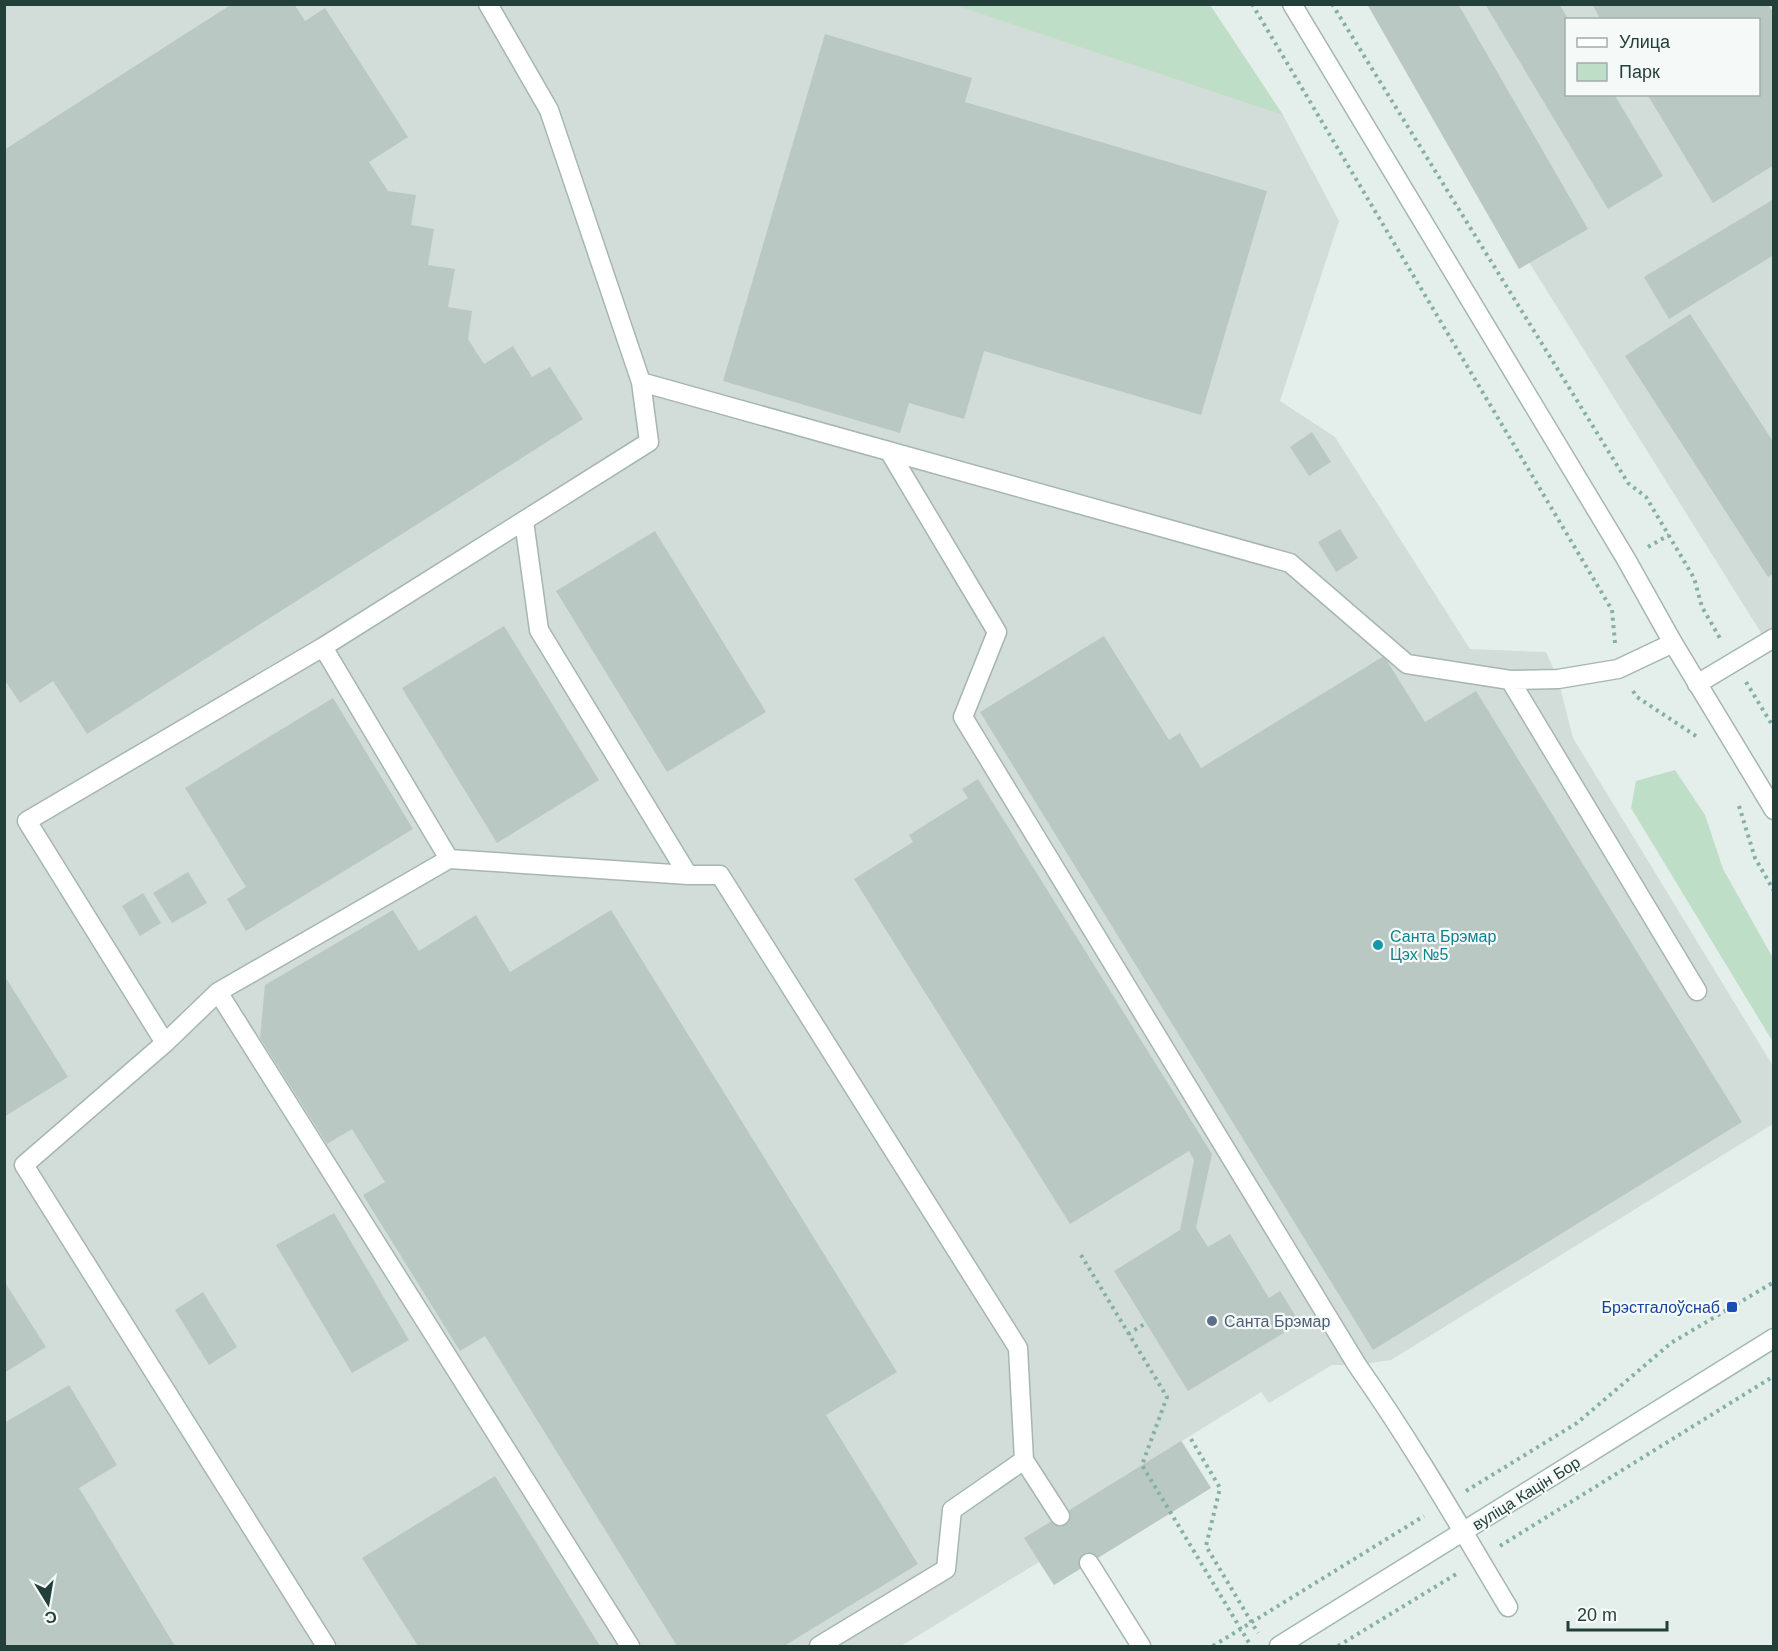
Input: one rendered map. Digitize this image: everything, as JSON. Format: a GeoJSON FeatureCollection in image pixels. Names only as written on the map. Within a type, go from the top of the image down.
{"type":"FeatureCollection","features":[{"type":"Feature","properties":{"kind":"street"},"geometry":{"type":"LineString","coordinates":[[165,1042],[27,821],[322,647],[649,442],[641,382],[549,110],[488,4]]}},
{"type":"Feature","properties":{"kind":"street"},"geometry":{"type":"LineString","coordinates":[[1292,4],[1626,559],[1697,684],[1773,810]]}},
{"type":"Feature","properties":{"kind":"street"},"geometry":{"type":"LineString","coordinates":[[641,382],[1290,563],[1407,664],[1510,680],[1558,679],[1618,669],[1673,643]]}},
{"type":"Feature","properties":{"kind":"street"},"geometry":{"type":"LineString","coordinates":[[889,451],[997,632],[963,717],[1357,1365],[1446,1503],[1508,1607]]}},
{"type":"Feature","properties":{"kind":"street"},"geometry":{"type":"LineString","coordinates":[[524,521],[539,630],[688,875]]}},
{"type":"Feature","properties":{"kind":"street"},"geometry":{"type":"LineString","coordinates":[[1697,684],[1773,638]]}},
{"type":"Feature","properties":{"kind":"street"},"geometry":{"type":"LineString","coordinates":[[322,647],[449,860]]}},
{"type":"Feature","properties":{"kind":"street"},"geometry":{"type":"LineString","coordinates":[[1510,680],[1697,991]]}},
{"type":"Feature","properties":{"kind":"street"},"geometry":{"type":"LineString","coordinates":[[326,1647],[24,1166],[218,993],[449,860],[720,875],[1018,1348],[1024,1460],[1060,1516]]}},
{"type":"Feature","properties":{"kind":"street"},"geometry":{"type":"LineString","coordinates":[[218,993],[630,1647]]}},
{"type":"Feature","properties":{"kind":"street","name":"вуліца Кацін Бор"},"geometry":{"type":"LineString","coordinates":[[1279,1647],[1773,1338]]}},
{"type":"Feature","properties":{"kind":"street"},"geometry":{"type":"LineString","coordinates":[[819,1647],[946,1569],[952,1510],[1024,1460]]}},
{"type":"Feature","properties":{"kind":"street"},"geometry":{"type":"LineString","coordinates":[[1089,1563],[1141,1647]]}},
{"type":"Feature","properties":{"kind":"path"},"geometry":{"type":"LineString","coordinates":[[1252,4],[1612,610],[1618,669],[1637,697],[1704,741]]}},
{"type":"Feature","properties":{"kind":"path"},"geometry":{"type":"LineString","coordinates":[[1332,4],[1628,483],[1646,496],[1694,578],[1702,608],[1773,728]]}},
{"type":"Feature","properties":{"kind":"path"},"geometry":{"type":"LineString","coordinates":[[1736,796],[1755,858],[1773,891]]}},
{"type":"Feature","properties":{"kind":"path"},"geometry":{"type":"LineString","coordinates":[[1081,1255],[1167,1397],[1142,1465],[1251,1647]]}},
{"type":"Feature","properties":{"kind":"path"},"geometry":{"type":"LineString","coordinates":[[1213,1647],[1577,1423],[1671,1342],[1773,1282]]}},
{"type":"Feature","properties":{"kind":"path"},"geometry":{"type":"LineString","coordinates":[[1128,1334],[1146,1323]]}},
{"type":"Feature","properties":{"kind":"path"},"geometry":{"type":"LineString","coordinates":[[1338,1647],[1773,1376]]}},
{"type":"Feature","properties":{"kind":"path"},"geometry":{"type":"LineString","coordinates":[[1191,1439],[1220,1488],[1206,1546],[1262,1638]]}},
{"type":"Feature","properties":{"kind":"shaded area","name":"Санта Брэмар"},"geometry":{"type":"Polygon","coordinates":[[[5,5],[1210,5],[1283,115],[1339,221],[1280,401],[1335,437],[1470,649],[1546,652],[1558,679],[1573,738],[1773,1066],[1773,1124],[1391,1360],[1357,1365],[1332,1365],[1269,1403],[1261,1392],[1182,1441],[1211,1488],[1054,1585],[1039,1562],[901,1646],[5,1646],[5,5]]]}},
{"type":"Feature","properties":{"kind":"shaded area"},"geometry":{"type":"Polygon","coordinates":[[[1368,5],[1773,5],[1773,652],[1368,5]]]}},
{"type":"Feature","properties":{"kind":"green space"},"geometry":{"type":"Polygon","coordinates":[[[955,5],[1210,5],[1283,115],[955,5]]]}},
{"type":"Feature","properties":{"kind":"green space"},"geometry":{"type":"Polygon","coordinates":[[[1675,770],[1705,815],[1723,869],[1773,958],[1773,1042],[1631,808],[1636,781],[1675,770]]]}},
{"type":"Feature","properties":{"kind":"building"},"geometry":{"type":"Polygon","coordinates":[[[232,4],[294,4],[305,21],[325,8],[408,137],[369,162],[388,191],[416,195],[411,225],[434,229],[428,265],[455,269],[448,307],[472,311],[468,339],[484,364],[513,346],[532,377],[550,367],[583,419],[87,734],[53,681],[20,703],[4,679],[4,150],[232,4]]]}},
{"type":"Feature","properties":{"kind":"building"},"geometry":{"type":"Polygon","coordinates":[[[1367,4],[1458,4],[1588,229],[1519,269],[1367,4]]]}},
{"type":"Feature","properties":{"kind":"building"},"geometry":{"type":"Polygon","coordinates":[[[1485,4],[1559,4],[1568,18],[1565,18],[1565,96],[1615,96],[1663,176],[1608,209],[1485,4]]]}},
{"type":"Feature","properties":{"kind":"building"},"geometry":{"type":"Polygon","coordinates":[[[1592,4],[1768,4],[1774,14],[1774,165],[1713,203],[1648,96],[1760,96],[1760,18],[1600,18],[1592,4]]]}},
{"type":"Feature","properties":{"kind":"building"},"geometry":{"type":"Polygon","coordinates":[[[825,34],[972,78],[965,102],[1267,191],[1201,415],[984,351],[964,419],[909,403],[900,433],[723,381],[825,34]]]}},
{"type":"Feature","properties":{"kind":"building"},"geometry":{"type":"Polygon","coordinates":[[[1774,199],[1774,255],[1669,319],[1644,277],[1774,199]]]}},
{"type":"Feature","properties":{"kind":"building"},"geometry":{"type":"Polygon","coordinates":[[[1690,314],[1774,443],[1774,573],[1768,577],[1625,356],[1690,314]]]}},
{"type":"Feature","properties":{"kind":"building"},"geometry":{"type":"Polygon","coordinates":[[[1312,432],[1331,462],[1309,476],[1290,447],[1312,432]]]}},
{"type":"Feature","properties":{"kind":"building"},"geometry":{"type":"Polygon","coordinates":[[[1340,529],[1358,558],[1336,572],[1318,542],[1340,529]]]}},
{"type":"Feature","properties":{"kind":"building"},"geometry":{"type":"Polygon","coordinates":[[[655,531],[766,712],[667,772],[556,591],[655,531]]]}},
{"type":"Feature","properties":{"kind":"building"},"geometry":{"type":"Polygon","coordinates":[[[504,626],[599,780],[497,843],[402,688],[504,626]]]}},
{"type":"Feature","properties":{"kind":"building","name":"Санта Брэмар Цэх №5"},"geometry":{"type":"Polygon","coordinates":[[[1104,636],[1169,740],[1180,733],[1201,768],[1384,656],[1425,722],[1476,691],[1742,1122],[1373,1350],[980,712],[1104,636]]]}},
{"type":"Feature","properties":{"kind":"building"},"geometry":{"type":"Polygon","coordinates":[[[333,698],[413,829],[246,931],[227,899],[246,887],[185,788],[333,698]]]}},
{"type":"Feature","properties":{"kind":"building"},"geometry":{"type":"Polygon","coordinates":[[[978,779],[1212,1154],[1196,1228],[1208,1247],[1230,1234],[1269,1298],[1280,1291],[1300,1323],[1188,1391],[1114,1271],[1180,1230],[1194,1160],[1189,1151],[1070,1224],[854,879],[913,842],[909,835],[968,798],[962,789],[978,779]]]}},
{"type":"Feature","properties":{"kind":"building"},"geometry":{"type":"Polygon","coordinates":[[[188,872],[207,903],[172,923],[153,893],[188,872]]]}},
{"type":"Feature","properties":{"kind":"building"},"geometry":{"type":"Polygon","coordinates":[[[143,893],[161,923],[140,936],[122,906],[143,893]]]}},
{"type":"Feature","properties":{"kind":"building"},"geometry":{"type":"Polygon","coordinates":[[[393,910],[419,951],[476,915],[510,972],[611,910],[897,1372],[826,1415],[918,1564],[784,1646],[677,1646],[485,1336],[460,1351],[363,1195],[385,1182],[352,1129],[327,1144],[260,1038],[265,985],[393,910]]]}},
{"type":"Feature","properties":{"kind":"building"},"geometry":{"type":"Polygon","coordinates":[[[4,975],[68,1077],[4,1117],[4,975]]]}},
{"type":"Feature","properties":{"kind":"building"},"geometry":{"type":"Polygon","coordinates":[[[334,1213],[409,1340],[352,1373],[276,1245],[334,1213]]]}},
{"type":"Feature","properties":{"kind":"building"},"geometry":{"type":"Polygon","coordinates":[[[4,1281],[46,1347],[4,1373],[4,1281]]]}},
{"type":"Feature","properties":{"kind":"building"},"geometry":{"type":"Polygon","coordinates":[[[203,1292],[237,1347],[209,1365],[175,1310],[203,1292]]]}},
{"type":"Feature","properties":{"kind":"building"},"geometry":{"type":"Polygon","coordinates":[[[69,1385],[117,1465],[79,1488],[175,1646],[4,1646],[4,1423],[69,1385]]]}},
{"type":"Feature","properties":{"kind":"building"},"geometry":{"type":"Polygon","coordinates":[[[1181,1441],[1211,1488],[1054,1585],[1024,1538],[1181,1441]]]}},
{"type":"Feature","properties":{"kind":"building"},"geometry":{"type":"Polygon","coordinates":[[[495,1476],[600,1646],[418,1646],[362,1558],[495,1476]]]}},
{"type":"Feature","properties":{"kind":"place","name":"Санта Брэмар Цэх №5"},"geometry":{"type":"Point","coordinates":[1378,945]}},
{"type":"Feature","properties":{"kind":"place","name":"Брэстгалоўснаб"},"geometry":{"type":"Point","coordinates":[1732,1307]}},
{"type":"Feature","properties":{"kind":"place","name":"Санта Брэмар"},"geometry":{"type":"Point","coordinates":[1212,1321]}}]}
